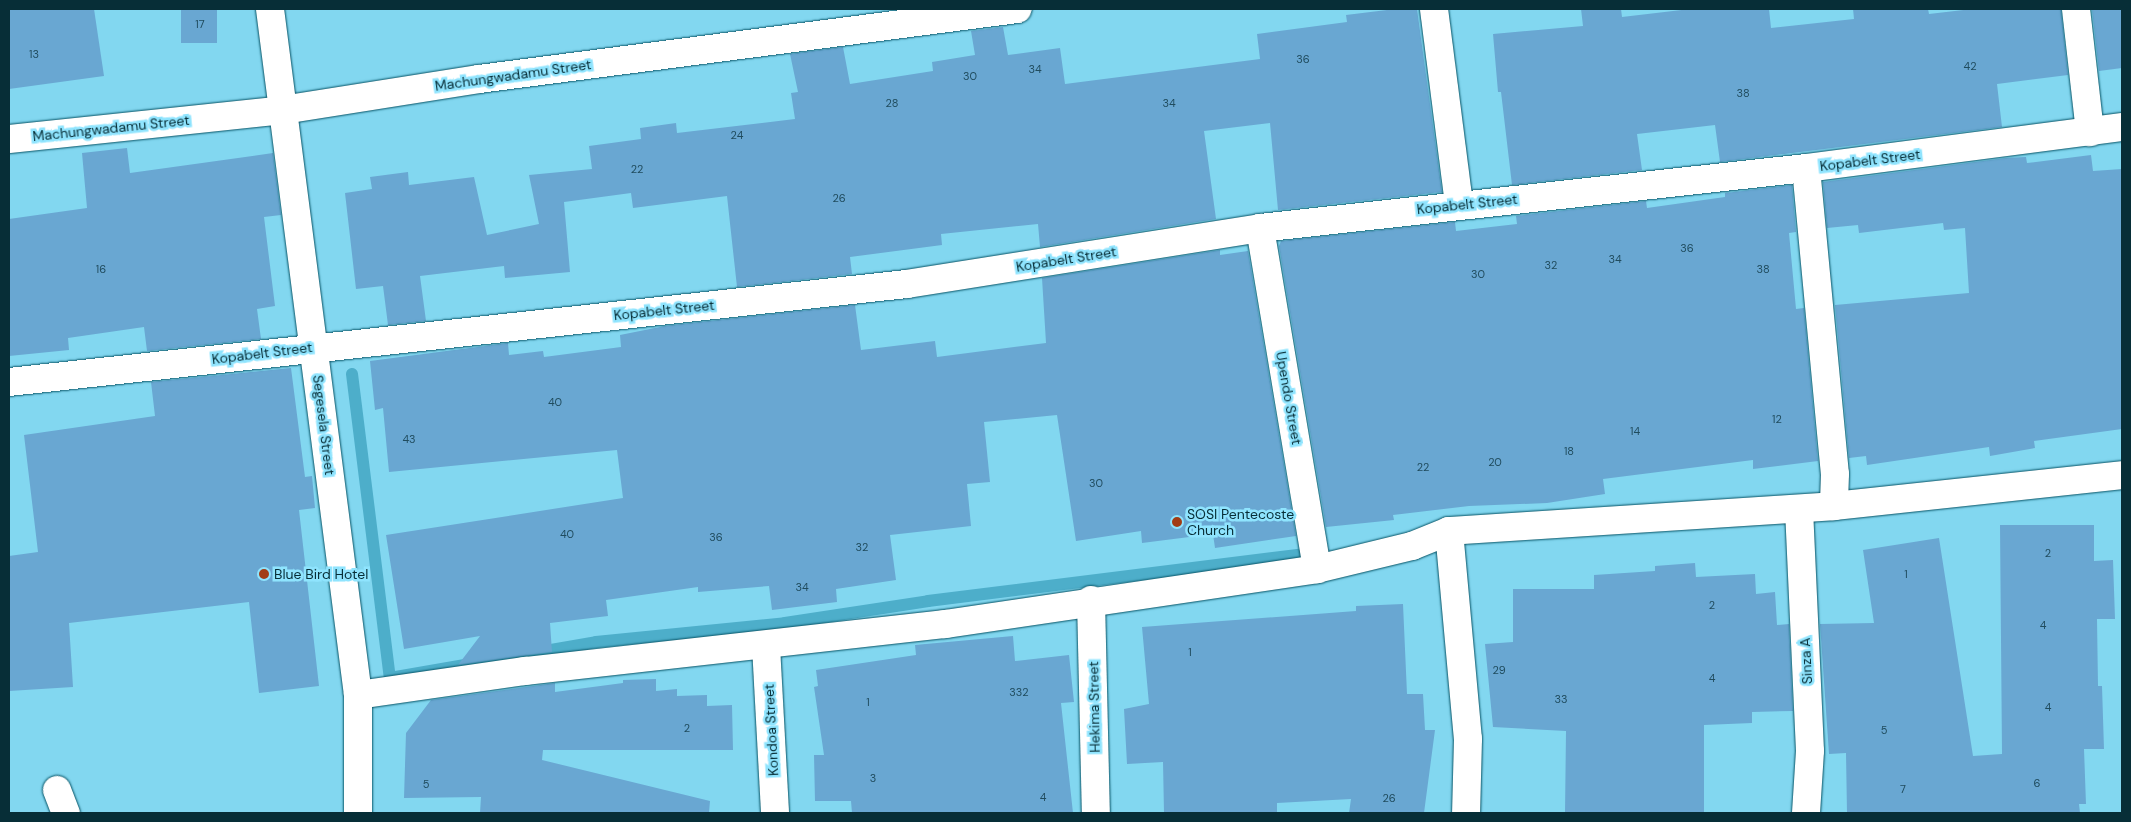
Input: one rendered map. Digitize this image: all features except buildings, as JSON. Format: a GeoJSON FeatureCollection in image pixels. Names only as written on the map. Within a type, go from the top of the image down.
{"type":"FeatureCollection","features":[{"type":"Feature","properties":{"kind":"street","name":"Segesela Street"},"geometry":{"type":"LineString","coordinates":[[270,9],[358,695],[358,813]]}},
{"type":"Feature","properties":{"kind":"street","name":"Machungwadamu Street"},"geometry":{"type":"LineString","coordinates":[[9,139],[283,110],[479,79],[1017,9]]}},
{"type":"Feature","properties":{"kind":"street"},"geometry":{"type":"LineString","coordinates":[[1434,9],[1458,204]]}},
{"type":"Feature","properties":{"kind":"street"},"geometry":{"type":"LineString","coordinates":[[2076,9],[2090,132]]}},
{"type":"Feature","properties":{"kind":"street","name":"Kopabelt Street"},"geometry":{"type":"LineString","coordinates":[[9,382],[314,347],[907,284],[1260,228],[1458,204],[1806,168],[2122,127]]}},
{"type":"Feature","properties":{"kind":"street"},"geometry":{"type":"LineString","coordinates":[[1806,168],[1835,474],[1834,506]]}},
{"type":"Feature","properties":{"kind":"street","name":"Upendo Street"},"geometry":{"type":"LineString","coordinates":[[1260,228],[1317,569]]}},
{"type":"Feature","properties":{"kind":"street"},"geometry":{"type":"LineString","coordinates":[[358,695],[525,671],[766,646],[945,624],[1091,600],[1317,569],[1412,546],[1449,531],[1799,509],[2122,475]]}},
{"type":"Feature","properties":{"kind":"street","name":"Sinza A"},"geometry":{"type":"LineString","coordinates":[[1799,509],[1810,751],[1806,813]]}},
{"type":"Feature","properties":{"kind":"street"},"geometry":{"type":"LineString","coordinates":[[1449,531],[1468,739],[1466,813]]}},
{"type":"Feature","properties":{"kind":"street","name":"Hekima Street"},"geometry":{"type":"LineString","coordinates":[[1091,600],[1096,813]]}},
{"type":"Feature","properties":{"kind":"street","name":"Kondoa Street"},"geometry":{"type":"LineString","coordinates":[[766,646],[775,813]]}},
{"type":"Feature","properties":{"kind":"waterway"},"geometry":{"type":"LineString","coordinates":[[352,374],[390,678],[596,642],[785,623],[928,601],[1316,553]]}},
{"type":"Feature","properties":{"kind":"place","name":"SOSI Pentecoste Church"},"geometry":{"type":"Point","coordinates":[1177,522]}},
{"type":"Feature","properties":{"kind":"place","name":"Blue Bird Hotel"},"geometry":{"type":"Point","coordinates":[264,574]}}]}
